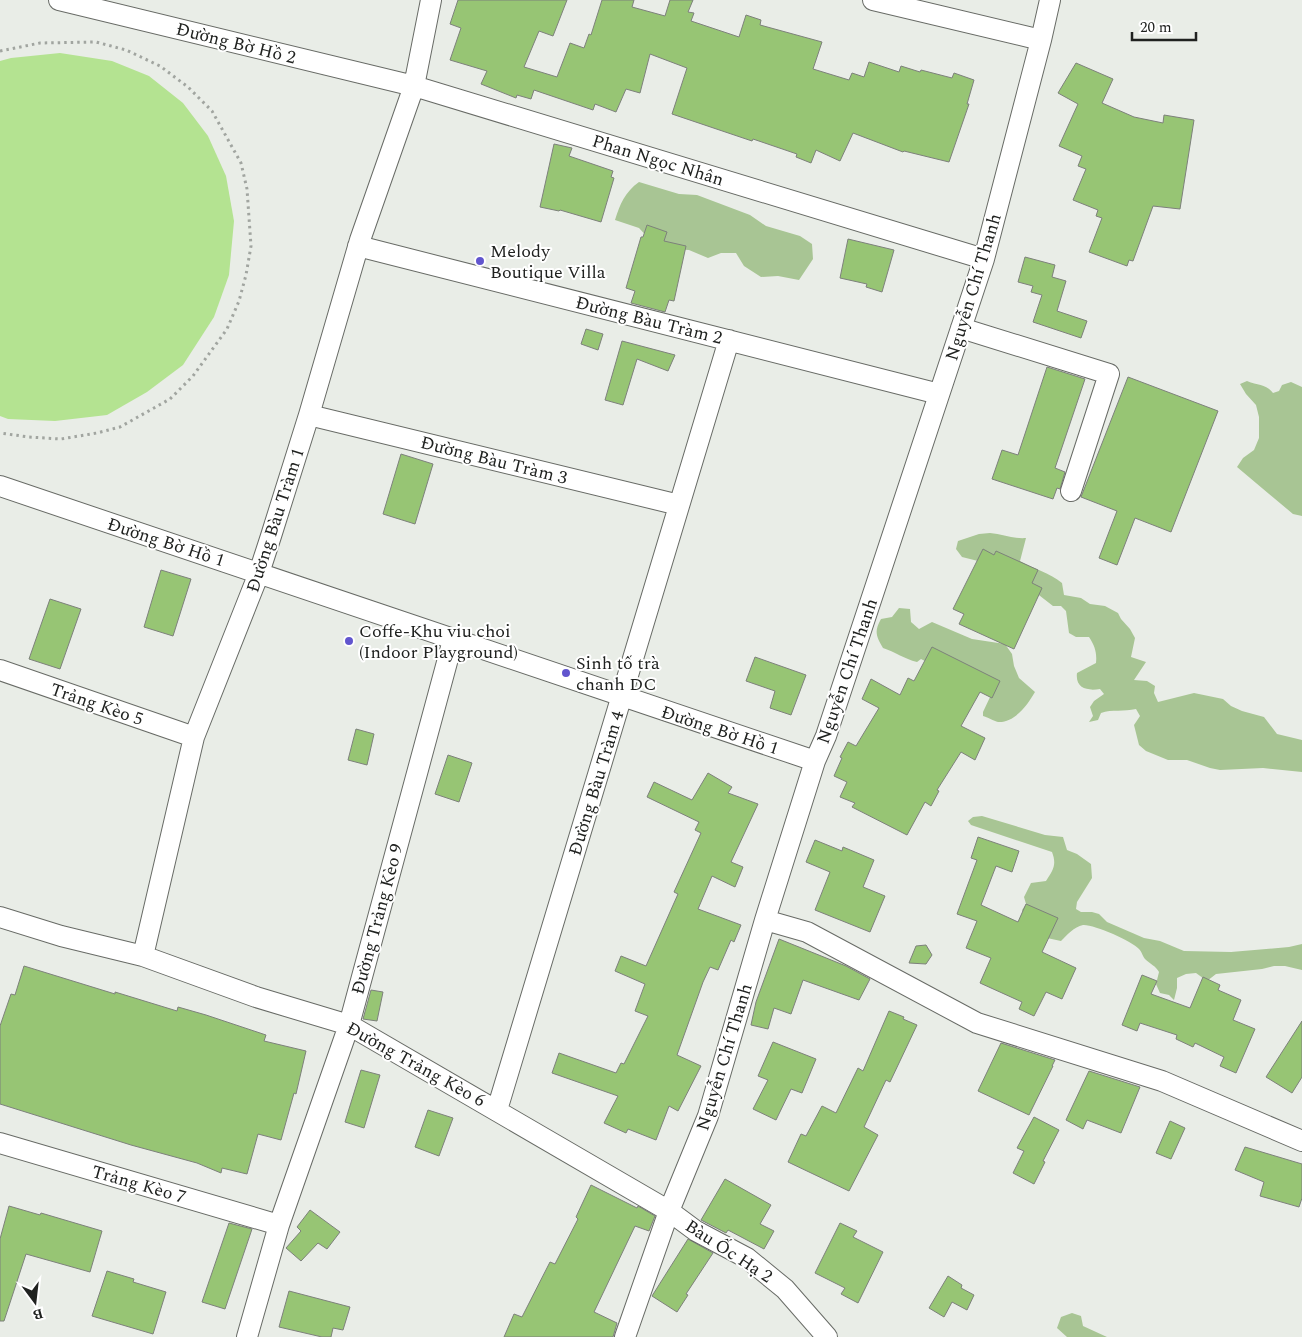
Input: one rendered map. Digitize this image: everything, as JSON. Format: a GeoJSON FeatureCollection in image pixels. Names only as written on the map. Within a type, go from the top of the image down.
{"type":"FeatureCollection","features":[{"type":"Feature","properties":{"kind":"street","name":"Đường Bờ Hồ 2"},"geometry":{"type":"LineString","coordinates":[[58,0],[414,86]]}},
{"type":"Feature","properties":{"kind":"street"},"geometry":{"type":"LineString","coordinates":[[414,86],[431,0]]}},
{"type":"Feature","properties":{"kind":"street"},"geometry":{"type":"LineString","coordinates":[[873,0],[1041,40]]}},
{"type":"Feature","properties":{"kind":"street","name":"Nguyễn Chí Thanh"},"geometry":{"type":"LineString","coordinates":[[625,1337],[669,1211],[708,1116],[765,920],[815,761],[829,726],[984,259],[1050,0]]}},
{"type":"Feature","properties":{"kind":"street","name":"Đường Bàu Tràm 1"},"geometry":{"type":"LineString","coordinates":[[143,956],[194,737],[259,573],[309,416],[358,246],[414,86]]}},
{"type":"Feature","properties":{"kind":"street","name":"Phan Ngọc Nhân"},"geometry":{"type":"LineString","coordinates":[[414,86],[984,259]]}},
{"type":"Feature","properties":{"kind":"street","name":"Đường Bàu Tràm 2"},"geometry":{"type":"LineString","coordinates":[[358,246],[939,394]]}},
{"type":"Feature","properties":{"kind":"street"},"geometry":{"type":"LineString","coordinates":[[962,328],[1109,374],[1071,491]]}},
{"type":"Feature","properties":{"kind":"street","name":"Đường Bàu Tràm 4"},"geometry":{"type":"LineString","coordinates":[[497,1110],[729,340]]}},
{"type":"Feature","properties":{"kind":"street","name":"Đường Bàu Tràm 3"},"geometry":{"type":"LineString","coordinates":[[309,416],[679,505]]}},
{"type":"Feature","properties":{"kind":"street","name":"Đường Bờ Hồ 1"},"geometry":{"type":"LineString","coordinates":[[0,486],[622,698],[815,761]]}},
{"type":"Feature","properties":{"kind":"street","name":"Đường Trảng Kèo 9"},"geometry":{"type":"LineString","coordinates":[[247,1337],[279,1225],[349,1025],[453,640]]}},
{"type":"Feature","properties":{"kind":"street","name":"Trảng Kèo 5"},"geometry":{"type":"LineString","coordinates":[[0,670],[194,737]]}},
{"type":"Feature","properties":{"kind":"street","name":"Đường Trảng Kèo 6"},"geometry":{"type":"LineString","coordinates":[[0,918],[61,936],[143,956],[256,997],[349,1025],[669,1211]]}},
{"type":"Feature","properties":{"kind":"street"},"geometry":{"type":"LineString","coordinates":[[765,920],[807,932],[978,1023],[1162,1081],[1302,1141]]}},
{"type":"Feature","properties":{"kind":"street","name":"Trảng Kèo 7"},"geometry":{"type":"LineString","coordinates":[[0,1144],[279,1225]]}},
{"type":"Feature","properties":{"kind":"street","name":"Bàu Ốc Hạ 2"},"geometry":{"type":"LineString","coordinates":[[669,1211],[696,1231],[755,1264],[785,1289],[826,1337]]}},
{"type":"Feature","properties":{"kind":"path"},"geometry":{"type":"LineString","coordinates":[[0,51],[40,43],[96,42],[126,50],[160,66],[188,87],[212,110],[241,163],[247,189],[251,246],[240,301],[227,329],[194,376],[170,399],[120,427],[97,433],[61,439],[0,433]]}},
{"type":"Feature","properties":{"kind":"shaded area"},"geometry":{"type":"Polygon","coordinates":[[[60,53],[112,61],[149,76],[183,103],[208,136],[226,176],[234,221],[229,275],[214,317],[183,365],[147,392],[107,415],[55,421],[8,419],[0,416],[0,61],[11,58],[60,53]]]}},
{"type":"Feature","properties":{"kind":"shaded area"},"geometry":{"type":"Polygon","coordinates":[[[639,182],[679,194],[697,195],[750,215],[766,226],[800,236],[812,244],[813,259],[799,280],[778,276],[761,277],[744,266],[736,253],[721,253],[708,258],[689,250],[671,249],[652,242],[639,228],[615,220],[624,199],[639,182]]]}},
{"type":"Feature","properties":{"kind":"shaded area"},"geometry":{"type":"Polygon","coordinates":[[[1247,381],[1264,386],[1273,393],[1279,391],[1282,385],[1291,382],[1302,387],[1302,516],[1293,514],[1237,467],[1243,458],[1254,450],[1259,438],[1259,417],[1256,405],[1240,384],[1247,381]]]}},
{"type":"Feature","properties":{"kind":"shaded area"},"geometry":{"type":"Polygon","coordinates":[[[990,533],[1026,538],[1020,561],[1052,576],[1062,583],[1064,595],[1081,598],[1090,604],[1105,606],[1118,613],[1135,638],[1131,657],[1146,662],[1134,680],[1147,681],[1155,686],[1154,693],[1158,702],[1194,693],[1223,699],[1231,706],[1242,711],[1264,717],[1277,734],[1302,740],[1302,772],[1263,768],[1220,770],[1187,760],[1168,760],[1146,751],[1139,745],[1134,725],[1140,716],[1136,709],[1101,713],[1098,720],[1089,722],[1093,716],[1090,707],[1094,701],[1104,694],[1100,689],[1091,690],[1080,686],[1077,673],[1096,663],[1093,643],[1089,637],[1076,637],[1069,633],[1066,611],[1061,606],[1053,606],[1035,592],[978,561],[962,557],[956,549],[958,541],[979,534],[990,533]]]}},
{"type":"Feature","properties":{"kind":"shaded area"},"geometry":{"type":"Polygon","coordinates":[[[899,608],[910,609],[911,622],[919,629],[932,622],[972,639],[1005,644],[1012,654],[1019,678],[1035,692],[1029,702],[1015,716],[998,722],[983,716],[991,695],[921,659],[917,662],[912,661],[883,648],[877,634],[877,627],[881,619],[892,617],[899,608]]]}},
{"type":"Feature","properties":{"kind":"shaded area"},"geometry":{"type":"Polygon","coordinates":[[[982,816],[1045,835],[1063,837],[1067,850],[1077,854],[1091,864],[1092,878],[1077,902],[1076,909],[1081,912],[1099,914],[1107,922],[1144,938],[1160,941],[1184,951],[1231,952],[1289,947],[1302,944],[1302,970],[1285,966],[1274,966],[1216,974],[1207,981],[1196,973],[1186,974],[1177,978],[1174,1000],[1169,995],[1160,993],[1156,984],[1159,972],[1156,968],[1145,959],[1139,949],[1121,938],[1095,927],[1083,925],[1074,929],[1061,941],[1047,938],[1027,925],[1022,910],[1026,904],[1024,897],[1031,883],[1046,881],[1054,864],[1052,852],[971,825],[968,821],[973,817],[982,816]]]}},
{"type":"Feature","properties":{"kind":"shaded area"},"geometry":{"type":"Polygon","coordinates":[[[1072,1313],[1081,1316],[1083,1326],[1107,1337],[1067,1337],[1057,1328],[1061,1317],[1072,1313]]]}},
{"type":"Feature","properties":{"kind":"building"},"geometry":{"type":"Polygon","coordinates":[[[458,0],[567,0],[553,36],[539,31],[524,67],[557,77],[570,43],[584,48],[589,34],[591,35],[602,0],[634,0],[632,7],[665,16],[670,0],[693,0],[688,12],[694,13],[691,21],[739,37],[746,15],[761,20],[760,25],[822,42],[813,69],[849,80],[852,73],[864,77],[869,62],[899,72],[901,66],[952,78],[954,73],[974,80],[967,104],[969,104],[949,162],[903,152],[853,133],[840,161],[816,150],[811,163],[796,157],[797,154],[672,114],[687,68],[650,54],[640,93],[626,89],[616,112],[595,104],[593,110],[534,90],[531,99],[517,95],[516,98],[481,84],[487,71],[450,60],[461,28],[450,24],[458,0]]]}},
{"type":"Feature","properties":{"kind":"building"},"geometry":{"type":"Polygon","coordinates":[[[1076,63],[1113,79],[1102,103],[1134,117],[1163,123],[1164,115],[1194,120],[1180,209],[1153,206],[1133,261],[1129,260],[1127,266],[1089,252],[1102,218],[1096,216],[1098,210],[1073,200],[1086,169],[1078,166],[1082,156],[1059,146],[1078,104],[1058,93],[1076,63]]]}},
{"type":"Feature","properties":{"kind":"building"},"geometry":{"type":"Polygon","coordinates":[[[554,144],[572,148],[569,156],[613,171],[611,177],[614,178],[601,222],[560,210],[540,207],[554,144]]]}},
{"type":"Feature","properties":{"kind":"building"},"geometry":{"type":"Polygon","coordinates":[[[647,225],[667,232],[664,241],[686,246],[674,301],[669,300],[665,312],[631,303],[635,291],[626,288],[641,237],[643,237],[647,225]]]}},
{"type":"Feature","properties":{"kind":"building"},"geometry":{"type":"Polygon","coordinates":[[[848,239],[894,250],[882,292],[866,287],[867,284],[840,278],[848,239]]]}},
{"type":"Feature","properties":{"kind":"building"},"geometry":{"type":"Polygon","coordinates":[[[1025,257],[1055,265],[1052,277],[1066,281],[1057,311],[1087,321],[1081,338],[1033,322],[1042,295],[1031,292],[1033,286],[1018,282],[1025,257]]]}},
{"type":"Feature","properties":{"kind":"building"},"geometry":{"type":"Polygon","coordinates":[[[586,329],[603,334],[598,350],[581,344],[586,329]]]}},
{"type":"Feature","properties":{"kind":"building"},"geometry":{"type":"Polygon","coordinates":[[[622,341],[675,355],[668,371],[637,359],[623,405],[605,400],[622,341]]]}},
{"type":"Feature","properties":{"kind":"building"},"geometry":{"type":"Polygon","coordinates":[[[1047,367],[1085,379],[1055,468],[1065,472],[1060,489],[1057,488],[1053,499],[992,479],[1002,450],[1018,455],[1047,367]]]}},
{"type":"Feature","properties":{"kind":"building"},"geometry":{"type":"Polygon","coordinates":[[[1128,377],[1218,411],[1171,532],[1135,518],[1117,565],[1099,558],[1117,511],[1081,497],[1128,377]]]}},
{"type":"Feature","properties":{"kind":"building"},"geometry":{"type":"Polygon","coordinates":[[[401,454],[433,464],[415,524],[383,514],[401,454]]]}},
{"type":"Feature","properties":{"kind":"building"},"geometry":{"type":"Polygon","coordinates":[[[983,549],[994,555],[996,551],[1038,570],[1032,583],[1042,588],[1014,649],[959,624],[964,614],[953,609],[983,549]]]}},
{"type":"Feature","properties":{"kind":"building"},"geometry":{"type":"Polygon","coordinates":[[[161,570],[191,579],[173,636],[144,627],[161,570]]]}},
{"type":"Feature","properties":{"kind":"building"},"geometry":{"type":"Polygon","coordinates":[[[50,599],[81,609],[60,669],[29,659],[50,599]]]}},
{"type":"Feature","properties":{"kind":"building"},"geometry":{"type":"Polygon","coordinates":[[[932,647],[1000,681],[992,698],[980,692],[961,726],[985,738],[975,760],[961,752],[937,790],[939,791],[931,806],[925,802],[907,835],[852,807],[855,803],[840,797],[847,782],[834,776],[842,758],[840,757],[848,742],[856,746],[879,708],[862,699],[871,679],[900,695],[908,678],[914,681],[932,647]]]}},
{"type":"Feature","properties":{"kind":"building"},"geometry":{"type":"Polygon","coordinates":[[[755,657],[806,675],[791,715],[770,708],[775,691],[746,681],[755,657]]]}},
{"type":"Feature","properties":{"kind":"building"},"geometry":{"type":"Polygon","coordinates":[[[356,729],[374,734],[367,765],[348,760],[356,729]]]}},
{"type":"Feature","properties":{"kind":"building"},"geometry":{"type":"Polygon","coordinates":[[[448,755],[472,763],[459,802],[435,794],[448,755]]]}},
{"type":"Feature","properties":{"kind":"building"},"geometry":{"type":"Polygon","coordinates":[[[708,773],[732,787],[728,793],[758,804],[731,862],[743,867],[735,887],[712,876],[698,909],[741,925],[734,942],[731,940],[718,970],[710,967],[677,1055],[701,1066],[678,1111],[669,1106],[656,1140],[628,1129],[626,1133],[604,1123],[618,1096],[552,1073],[559,1053],[616,1073],[621,1063],[624,1064],[648,1016],[635,1011],[645,984],[615,971],[621,956],[646,966],[678,894],[674,892],[701,833],[695,830],[699,822],[647,797],[654,782],[692,800],[708,773]]]}},
{"type":"Feature","properties":{"kind":"building"},"geometry":{"type":"Polygon","coordinates":[[[978,837],[1019,851],[1012,872],[996,866],[981,905],[1018,922],[1026,904],[1058,918],[1042,952],[1076,968],[1062,999],[1046,992],[1034,1016],[1019,1009],[1022,1002],[980,983],[991,958],[966,948],[977,921],[957,914],[977,860],[971,858],[978,837]]]}},
{"type":"Feature","properties":{"kind":"building"},"geometry":{"type":"Polygon","coordinates":[[[815,840],[842,851],[843,847],[874,860],[863,887],[885,896],[870,932],[815,910],[830,872],[806,862],[815,840]]]}},
{"type":"Feature","properties":{"kind":"building"},"geometry":{"type":"Polygon","coordinates":[[[779,939],[846,966],[870,979],[859,1000],[803,980],[791,1014],[774,1008],[768,1029],[751,1025],[756,1002],[779,939]]]}},
{"type":"Feature","properties":{"kind":"building"},"geometry":{"type":"Polygon","coordinates":[[[926,945],[932,955],[926,964],[909,963],[916,946],[926,945]]]}},
{"type":"Feature","properties":{"kind":"building"},"geometry":{"type":"Polygon","coordinates":[[[24,966],[177,1011],[178,1007],[206,1015],[266,1035],[264,1041],[306,1051],[296,1094],[294,1093],[281,1140],[258,1134],[247,1174],[222,1168],[221,1173],[197,1163],[131,1145],[0,1104],[0,1026],[11,994],[15,995],[24,966]]]}},
{"type":"Feature","properties":{"kind":"building"},"geometry":{"type":"Polygon","coordinates":[[[1142,975],[1157,981],[1151,994],[1190,1008],[1203,977],[1220,985],[1218,990],[1241,1000],[1233,1020],[1255,1029],[1236,1073],[1220,1066],[1224,1057],[1195,1043],[1193,1047],[1176,1039],[1177,1035],[1140,1023],[1137,1031],[1122,1025],[1142,975]]]}},
{"type":"Feature","properties":{"kind":"building"},"geometry":{"type":"Polygon","coordinates":[[[371,990],[383,992],[377,1021],[363,1019],[371,990]]]}},
{"type":"Feature","properties":{"kind":"building"},"geometry":{"type":"Polygon","coordinates":[[[889,1011],[917,1025],[890,1082],[886,1080],[864,1127],[878,1135],[849,1191],[788,1162],[801,1134],[806,1136],[822,1106],[836,1113],[858,1068],[863,1071],[889,1011]]]}},
{"type":"Feature","properties":{"kind":"building"},"geometry":{"type":"Polygon","coordinates":[[[1302,1021],[1302,1077],[1292,1093],[1266,1077],[1302,1021]]]}},
{"type":"Feature","properties":{"kind":"building"},"geometry":{"type":"Polygon","coordinates":[[[773,1042],[816,1059],[802,1093],[791,1089],[776,1120],[753,1109],[768,1080],[758,1076],[773,1042]]]}},
{"type":"Feature","properties":{"kind":"building"},"geometry":{"type":"Polygon","coordinates":[[[1001,1043],[1055,1060],[1029,1115],[978,1091],[1001,1043]]]}},
{"type":"Feature","properties":{"kind":"building"},"geometry":{"type":"Polygon","coordinates":[[[361,1070],[380,1075],[364,1128],[345,1122],[361,1070]]]}},
{"type":"Feature","properties":{"kind":"building"},"geometry":{"type":"Polygon","coordinates":[[[1089,1071],[1140,1087],[1121,1133],[1087,1120],[1083,1129],[1066,1120],[1089,1071]]]}},
{"type":"Feature","properties":{"kind":"building"},"geometry":{"type":"Polygon","coordinates":[[[428,1110],[453,1118],[439,1156],[415,1147],[428,1110]]]}},
{"type":"Feature","properties":{"kind":"building"},"geometry":{"type":"Polygon","coordinates":[[[1034,1117],[1059,1130],[1034,1184],[1013,1173],[1024,1151],[1017,1148],[1034,1117]]]}},
{"type":"Feature","properties":{"kind":"building"},"geometry":{"type":"Polygon","coordinates":[[[1170,1121],[1185,1128],[1171,1159],[1156,1153],[1170,1121]]]}},
{"type":"Feature","properties":{"kind":"building"},"geometry":{"type":"Polygon","coordinates":[[[1245,1147],[1302,1164],[1302,1198],[1299,1207],[1260,1196],[1264,1182],[1235,1170],[1245,1147]]]}},
{"type":"Feature","properties":{"kind":"building"},"geometry":{"type":"Polygon","coordinates":[[[725,1179],[771,1205],[760,1224],[774,1231],[764,1249],[728,1230],[726,1233],[701,1220],[725,1179]]]}},
{"type":"Feature","properties":{"kind":"building"},"geometry":{"type":"Polygon","coordinates":[[[591,1185],[637,1208],[638,1206],[655,1216],[649,1231],[635,1226],[594,1312],[617,1323],[613,1337],[504,1337],[514,1314],[522,1317],[550,1262],[555,1264],[578,1219],[576,1217],[591,1185]]]}},
{"type":"Feature","properties":{"kind":"building"},"geometry":{"type":"Polygon","coordinates":[[[9,1206],[40,1215],[41,1213],[102,1231],[90,1272],[26,1254],[4,1321],[0,1321],[0,1239],[9,1206]]]}},
{"type":"Feature","properties":{"kind":"building"},"geometry":{"type":"Polygon","coordinates":[[[310,1210],[340,1232],[327,1249],[318,1243],[301,1261],[286,1248],[301,1231],[297,1227],[310,1210]]]}},
{"type":"Feature","properties":{"kind":"building"},"geometry":{"type":"Polygon","coordinates":[[[229,1223],[252,1229],[225,1309],[202,1302],[229,1223]]]}},
{"type":"Feature","properties":{"kind":"building"},"geometry":{"type":"Polygon","coordinates":[[[840,1223],[857,1231],[853,1237],[883,1252],[858,1303],[841,1294],[845,1288],[815,1273],[840,1223]]]}},
{"type":"Feature","properties":{"kind":"building"},"geometry":{"type":"Polygon","coordinates":[[[688,1239],[713,1253],[686,1294],[688,1295],[677,1312],[652,1296],[688,1239]]]}},
{"type":"Feature","properties":{"kind":"building"},"geometry":{"type":"Polygon","coordinates":[[[107,1271],[134,1279],[133,1282],[166,1292],[153,1334],[92,1316],[107,1271]]]}},
{"type":"Feature","properties":{"kind":"building"},"geometry":{"type":"Polygon","coordinates":[[[948,1276],[962,1285],[961,1288],[974,1295],[967,1310],[952,1302],[944,1317],[929,1308],[948,1276]]]}},
{"type":"Feature","properties":{"kind":"building"},"geometry":{"type":"Polygon","coordinates":[[[289,1291],[350,1307],[343,1330],[333,1328],[331,1337],[322,1337],[279,1327],[289,1291]]]}},
{"type":"Feature","properties":{"kind":"place","name":"Melody Boutique Villa"},"geometry":{"type":"Point","coordinates":[480,261]}},
{"type":"Feature","properties":{"kind":"place","name":"Coffe-Khu viu choi (Indoor Playground)"},"geometry":{"type":"Point","coordinates":[349,641]}},
{"type":"Feature","properties":{"kind":"place","name":"Sinh tố trà chanh DC"},"geometry":{"type":"Point","coordinates":[566,673]}}]}
